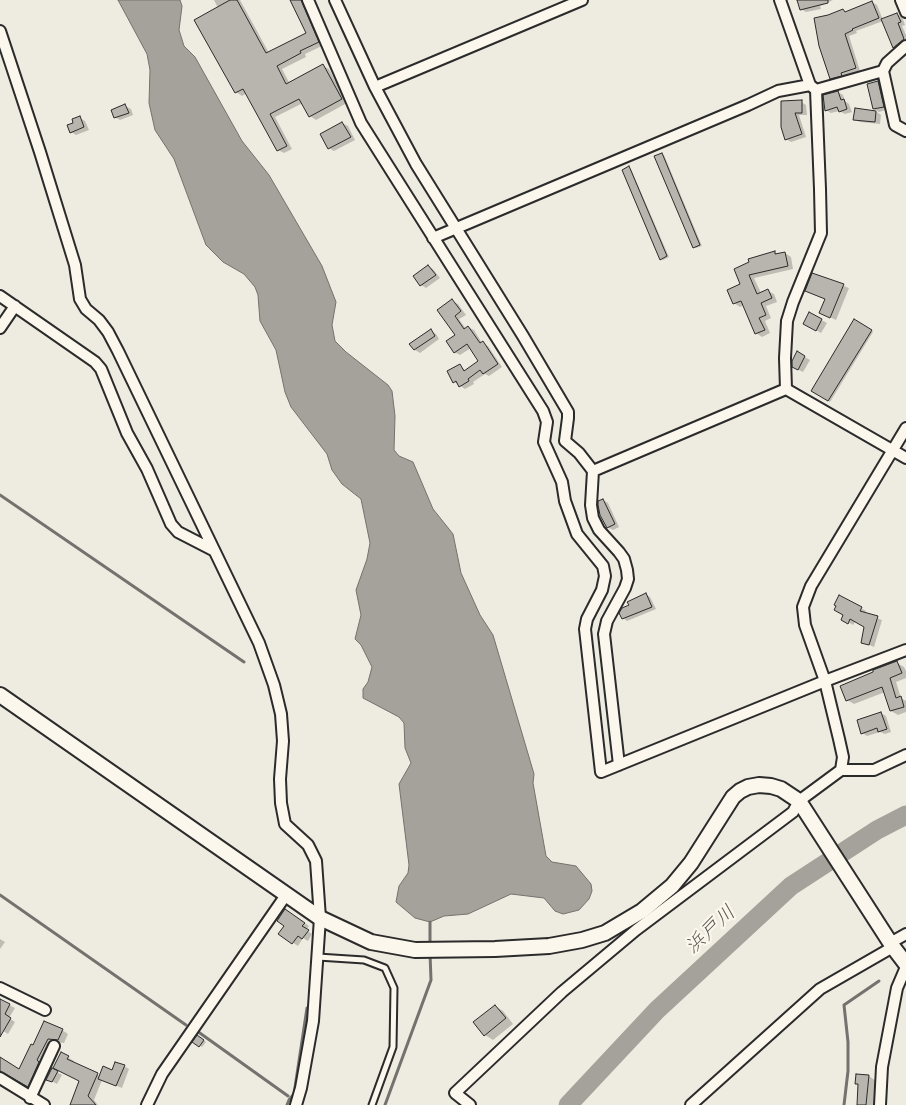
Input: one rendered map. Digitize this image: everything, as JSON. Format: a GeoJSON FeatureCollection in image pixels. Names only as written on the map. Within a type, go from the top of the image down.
{"type":"FeatureCollection","features":[{"type":"Feature","properties":{"kind":"street"},"geometry":{"type":"LineString","coordinates":[[308,0],[361,123],[543,411],[547,422],[544,442],[563,486],[565,501],[577,534],[603,566],[605,576],[602,590],[587,619],[585,629],[601,772],[906,650]]}},
{"type":"Feature","properties":{"kind":"street"},"geometry":{"type":"LineString","coordinates":[[335,0],[375,87],[416,164],[568,412],[565,441],[579,453],[593,470],[591,505],[593,518],[599,530],[624,560],[628,579],[607,621],[604,634],[619,764]]}},
{"type":"Feature","properties":{"kind":"street"},"geometry":{"type":"LineString","coordinates":[[375,87],[582,0]]}},
{"type":"Feature","properties":{"kind":"street"},"geometry":{"type":"LineString","coordinates":[[780,0],[813,88],[821,233],[787,321],[786,389]]}},
{"type":"Feature","properties":{"kind":"street"},"geometry":{"type":"LineString","coordinates":[[901,0],[906,12]]}},
{"type":"Feature","properties":{"kind":"street"},"geometry":{"type":"LineString","coordinates":[[0,31],[75,265],[80,299],[86,309],[108,332],[259,642],[274,685],[281,714],[283,741],[280,779],[281,803],[285,824],[308,845],[316,861],[320,918],[313,1021],[301,1088],[296,1105]]}},
{"type":"Feature","properties":{"kind":"street"},"geometry":{"type":"LineString","coordinates":[[906,46],[887,63],[883,72],[895,125],[906,131]]}},
{"type":"Feature","properties":{"kind":"street"},"geometry":{"type":"LineString","coordinates":[[433,238],[778,91],[813,88],[883,72]]}},
{"type":"Feature","properties":{"kind":"street"},"geometry":{"type":"LineString","coordinates":[[0,296],[95,362],[101,370],[127,433],[147,469],[171,524],[178,532],[213,550]]}},
{"type":"Feature","properties":{"kind":"street"},"geometry":{"type":"LineString","coordinates":[[0,328],[15,306]]}},
{"type":"Feature","properties":{"kind":"street"},"geometry":{"type":"LineString","coordinates":[[786,389],[906,458]]}},
{"type":"Feature","properties":{"kind":"street"},"geometry":{"type":"LineString","coordinates":[[593,470],[786,389]]}},
{"type":"Feature","properties":{"kind":"street"},"geometry":{"type":"LineString","coordinates":[[845,770],[825,681],[805,625],[803,606],[811,586],[906,428]]}},
{"type":"Feature","properties":{"kind":"street"},"geometry":{"type":"LineString","coordinates":[[0,695],[320,918],[371,942],[415,950],[549,946],[582,940],[605,932],[642,911],[672,886],[691,862],[726,806],[740,791],[759,785],[781,789],[799,801],[809,815],[906,966],[897,988],[882,1067],[880,1105]]}},
{"type":"Feature","properties":{"kind":"street"},"geometry":{"type":"LineString","coordinates":[[470,1105],[455,1094],[562,992],[628,936],[793,812],[799,801],[845,770],[874,770],[906,755]]}},
{"type":"Feature","properties":{"kind":"street"},"geometry":{"type":"LineString","coordinates":[[147,1105],[162,1074],[286,895]]}},
{"type":"Feature","properties":{"kind":"street"},"geometry":{"type":"LineString","coordinates":[[691,1105],[820,989],[906,934]]}},
{"type":"Feature","properties":{"kind":"street"},"geometry":{"type":"LineString","coordinates":[[0,988],[45,1010]]}},
{"type":"Feature","properties":{"kind":"street"},"geometry":{"type":"LineString","coordinates":[[30,1098],[54,1046]]}},
{"type":"Feature","properties":{"kind":"street"},"geometry":{"type":"LineString","coordinates":[[0,1078],[44,1105]]}},
{"type":"Feature","properties":{"kind":"lane"},"geometry":{"type":"LineString","coordinates":[[318,957],[364,960],[385,968],[394,988],[393,1047],[372,1105]]}},
{"type":"Feature","properties":{"kind":"shaded area"},"geometry":{"type":"Polygon","coordinates":[[[118,0],[180,0],[182,6],[179,30],[184,46],[195,57],[242,141],[269,175],[322,266],[336,302],[332,325],[335,341],[388,385],[392,391],[395,416],[394,450],[399,456],[413,462],[433,509],[453,534],[461,573],[480,615],[493,635],[534,774],[533,783],[546,856],[552,862],[576,866],[591,884],[592,891],[589,899],[579,910],[563,914],[555,911],[544,898],[511,894],[468,914],[444,916],[430,922],[415,918],[396,902],[399,886],[408,873],[409,865],[399,784],[411,763],[405,748],[404,723],[399,717],[363,698],[363,689],[368,682],[372,667],[361,645],[355,639],[361,615],[356,590],[367,559],[370,543],[361,499],[342,484],[332,470],[327,454],[291,407],[285,392],[276,350],[260,321],[258,295],[255,287],[244,274],[223,262],[206,245],[174,159],[155,130],[149,103],[150,70],[147,54],[118,0]]]}},
{"type":"Feature","properties":{"kind":"building"},"geometry":{"type":"Polygon","coordinates":[[[230,0],[237,0],[266,53],[306,33],[290,0],[301,0],[319,42],[300,51],[301,53],[277,66],[286,84],[323,64],[342,99],[309,117],[299,99],[270,114],[287,146],[277,151],[243,89],[235,93],[194,20],[230,0]]]}},
{"type":"Feature","properties":{"kind":"building"},"geometry":{"type":"Polygon","coordinates":[[[797,0],[828,0],[828,3],[800,10],[797,0]]]}},
{"type":"Feature","properties":{"kind":"building"},"geometry":{"type":"Polygon","coordinates":[[[872,1],[879,18],[852,29],[845,34],[856,68],[841,73],[842,76],[830,79],[819,46],[814,18],[843,9],[845,12],[872,1]]]}},
{"type":"Feature","properties":{"kind":"building"},"geometry":{"type":"Polygon","coordinates":[[[897,13],[901,22],[898,23],[904,39],[893,48],[881,19],[897,13]]]}},
{"type":"Feature","properties":{"kind":"building"},"geometry":{"type":"Polygon","coordinates":[[[878,81],[884,107],[873,109],[867,84],[878,81]]]}},
{"type":"Feature","properties":{"kind":"building"},"geometry":{"type":"Polygon","coordinates":[[[838,91],[841,100],[844,99],[847,109],[839,112],[837,107],[825,111],[823,95],[838,91]]]}},
{"type":"Feature","properties":{"kind":"building"},"geometry":{"type":"Polygon","coordinates":[[[802,100],[802,113],[795,113],[802,134],[785,140],[781,127],[781,101],[802,100]]]}},
{"type":"Feature","properties":{"kind":"building"},"geometry":{"type":"Polygon","coordinates":[[[125,104],[129,113],[114,118],[111,110],[125,104]]]}},
{"type":"Feature","properties":{"kind":"building"},"geometry":{"type":"Polygon","coordinates":[[[855,108],[876,111],[875,122],[853,120],[855,108]]]}},
{"type":"Feature","properties":{"kind":"building"},"geometry":{"type":"Polygon","coordinates":[[[80,116],[84,127],[70,133],[67,125],[73,123],[72,119],[80,116]]]}},
{"type":"Feature","properties":{"kind":"building"},"geometry":{"type":"Polygon","coordinates":[[[342,122],[351,137],[328,149],[320,134],[342,122]]]}},
{"type":"Feature","properties":{"kind":"building"},"geometry":{"type":"Polygon","coordinates":[[[662,153],[700,245],[693,248],[654,156],[662,153]]]}},
{"type":"Feature","properties":{"kind":"building"},"geometry":{"type":"Polygon","coordinates":[[[629,166],[667,256],[660,260],[622,170],[629,166]]]}},
{"type":"Feature","properties":{"kind":"building"},"geometry":{"type":"Polygon","coordinates":[[[775,251],[775,254],[785,252],[788,266],[749,275],[757,294],[768,289],[772,298],[761,303],[766,315],[759,318],[765,330],[755,334],[741,301],[733,304],[727,290],[740,284],[734,269],[749,262],[748,259],[775,251]]]}},
{"type":"Feature","properties":{"kind":"building"},"geometry":{"type":"Polygon","coordinates":[[[428,265],[436,275],[420,286],[413,276],[428,265]]]}},
{"type":"Feature","properties":{"kind":"building"},"geometry":{"type":"Polygon","coordinates":[[[812,273],[844,284],[830,318],[819,313],[825,299],[805,291],[812,273]]]}},
{"type":"Feature","properties":{"kind":"building"},"geometry":{"type":"Polygon","coordinates":[[[452,299],[461,311],[455,316],[464,329],[468,326],[480,343],[483,341],[498,364],[483,374],[480,370],[468,379],[469,381],[459,387],[456,381],[453,383],[447,371],[460,364],[464,371],[478,361],[467,344],[454,353],[446,341],[455,335],[437,310],[452,299]]]}},
{"type":"Feature","properties":{"kind":"building"},"geometry":{"type":"Polygon","coordinates":[[[809,312],[822,319],[816,331],[803,324],[809,312]]]}},
{"type":"Feature","properties":{"kind":"building"},"geometry":{"type":"Polygon","coordinates":[[[854,319],[872,330],[828,401],[811,391],[854,319]]]}},
{"type":"Feature","properties":{"kind":"building"},"geometry":{"type":"Polygon","coordinates":[[[431,329],[435,336],[414,350],[409,344],[431,329]]]}},
{"type":"Feature","properties":{"kind":"building"},"geometry":{"type":"Polygon","coordinates":[[[797,351],[805,356],[798,370],[792,367],[792,361],[797,351]]]}},
{"type":"Feature","properties":{"kind":"building"},"geometry":{"type":"Polygon","coordinates":[[[603,499],[615,524],[607,528],[600,515],[598,505],[598,501],[603,499]]]}},
{"type":"Feature","properties":{"kind":"building"},"geometry":{"type":"Polygon","coordinates":[[[646,593],[652,607],[622,619],[619,613],[622,608],[629,605],[627,602],[646,593]]]}},
{"type":"Feature","properties":{"kind":"building"},"geometry":{"type":"Polygon","coordinates":[[[839,595],[862,607],[860,611],[878,616],[869,645],[861,643],[864,627],[850,619],[848,624],[841,620],[843,615],[834,610],[836,606],[834,605],[839,595]]]}},
{"type":"Feature","properties":{"kind":"building"},"geometry":{"type":"Polygon","coordinates":[[[897,661],[902,673],[890,678],[896,698],[901,696],[904,707],[890,711],[882,687],[846,701],[840,686],[897,661]]]}},
{"type":"Feature","properties":{"kind":"building"},"geometry":{"type":"Polygon","coordinates":[[[881,712],[887,729],[878,732],[877,728],[861,734],[857,720],[881,712]]]}},
{"type":"Feature","properties":{"kind":"building"},"geometry":{"type":"Polygon","coordinates":[[[285,909],[305,923],[302,926],[309,930],[302,939],[298,936],[292,944],[278,934],[284,926],[277,921],[285,909]]]}},
{"type":"Feature","properties":{"kind":"building"},"geometry":{"type":"Polygon","coordinates":[[[0,999],[10,1004],[5,1014],[11,1018],[0,1037],[0,999]]]}},
{"type":"Feature","properties":{"kind":"building"},"geometry":{"type":"Polygon","coordinates":[[[495,1005],[506,1018],[484,1036],[473,1022],[495,1005]]]}},
{"type":"Feature","properties":{"kind":"building"},"geometry":{"type":"Polygon","coordinates":[[[44,1021],[63,1029],[58,1040],[48,1039],[37,1060],[39,1062],[28,1087],[0,1071],[0,1057],[19,1069],[44,1021]]]}},
{"type":"Feature","properties":{"kind":"building"},"geometry":{"type":"Polygon","coordinates":[[[197,1035],[204,1040],[199,1047],[192,1042],[197,1035]]]}},
{"type":"Feature","properties":{"kind":"building"},"geometry":{"type":"Polygon","coordinates":[[[61,1052],[69,1056],[67,1059],[98,1073],[88,1096],[96,1105],[70,1105],[79,1081],[53,1068],[61,1052]]]}},
{"type":"Feature","properties":{"kind":"building"},"geometry":{"type":"Polygon","coordinates":[[[115,1062],[125,1065],[116,1086],[98,1079],[103,1066],[112,1070],[115,1062]]]}},
{"type":"Feature","properties":{"kind":"building"},"geometry":{"type":"Polygon","coordinates":[[[52,1068],[58,1071],[52,1082],[46,1080],[52,1068]]]}},
{"type":"Feature","properties":{"kind":"building"},"geometry":{"type":"Polygon","coordinates":[[[856,1074],[869,1075],[866,1105],[857,1105],[858,1084],[855,1084],[856,1074]]]}},
{"type":"Feature","properties":{"kind":"waterway"},"geometry":{"type":"LineString","coordinates":[[0,495],[244,662]]}},
{"type":"Feature","properties":{"kind":"waterway","name":"浜戸川"},"geometry":{"type":"LineString","coordinates":[[568,1105],[657,1010],[791,886],[877,830],[906,815]]}},
{"type":"Feature","properties":{"kind":"waterway"},"geometry":{"type":"LineString","coordinates":[[0,895],[186,1025]]}},
{"type":"Feature","properties":{"kind":"waterway"},"geometry":{"type":"LineString","coordinates":[[430,922],[430,946]]}},
{"type":"Feature","properties":{"kind":"waterway"},"geometry":{"type":"LineString","coordinates":[[385,1105],[431,980],[430,953]]}},
{"type":"Feature","properties":{"kind":"waterway"},"geometry":{"type":"LineString","coordinates":[[844,1105],[848,1071],[848,1042],[844,1005],[879,981]]}},
{"type":"Feature","properties":{"kind":"waterway"},"geometry":{"type":"LineString","coordinates":[[287,1105],[294,1094],[307,1008]]}},
{"type":"Feature","properties":{"kind":"waterway"},"geometry":{"type":"LineString","coordinates":[[197,1031],[288,1096]]}}]}
